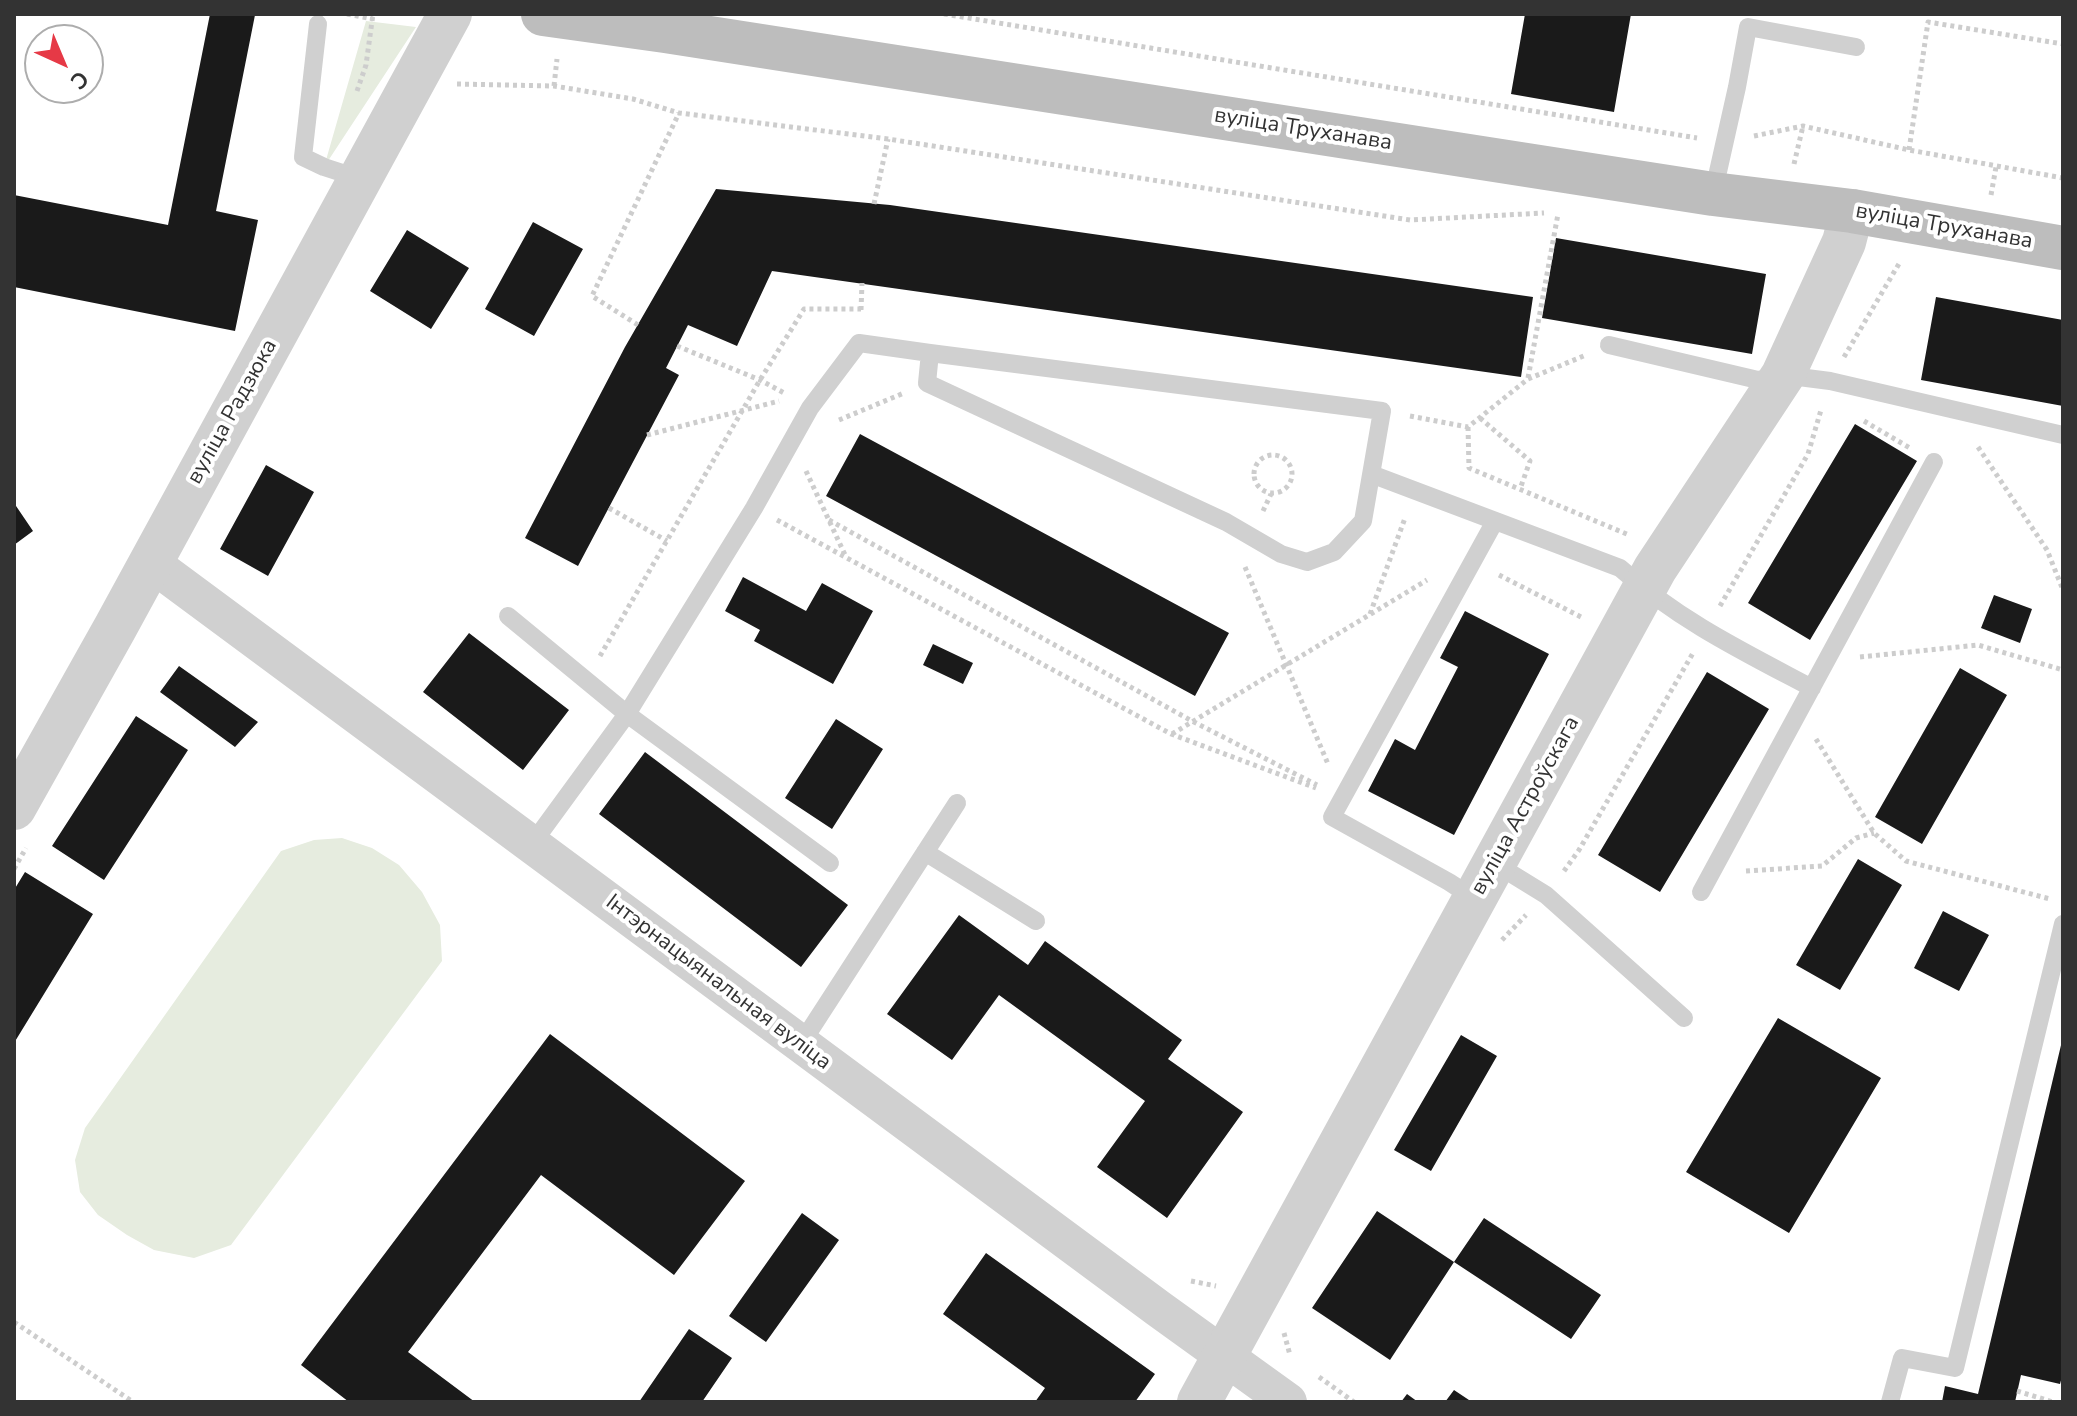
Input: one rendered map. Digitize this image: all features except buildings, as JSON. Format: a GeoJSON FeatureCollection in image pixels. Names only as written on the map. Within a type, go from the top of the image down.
{"type":"FeatureCollection","features":[{"type":"Feature","properties":{"kind":"main road","name":"вуліца Труханава"},"geometry":{"type":"LineString","coordinates":[[543,14],[1713,194],[1848,226],[2063,248]]}},
{"type":"Feature","properties":{"kind":"street","name":"вуліца Радзюка"},"geometry":{"type":"LineString","coordinates":[[14,808],[450,14]]}},
{"type":"Feature","properties":{"kind":"street","name":"вуліца Астроўскага"},"geometry":{"type":"LineString","coordinates":[[1199,1402],[1655,569],[1783,375],[1848,226]]}},
{"type":"Feature","properties":{"kind":"street","name":"Інтэрнацыянальная вуліца"},"geometry":{"type":"LineString","coordinates":[[150,562],[1288,1402]]}},
{"type":"Feature","properties":{"kind":"lane"},"geometry":{"type":"LineString","coordinates":[[318,24],[303,157],[361,179]]}},
{"type":"Feature","properties":{"kind":"lane"},"geometry":{"type":"LineString","coordinates":[[1713,194],[1748,27],[1856,47]]}},
{"type":"Feature","properties":{"kind":"lane"},"geometry":{"type":"LineString","coordinates":[[532,844],[627,714],[754,508],[810,408],[859,343],[1382,411],[1363,521],[1334,552],[1307,562],[1281,554],[1226,522],[927,383],[930,353]]}},
{"type":"Feature","properties":{"kind":"lane"},"geometry":{"type":"LineString","coordinates":[[1609,345],[1758,380],[1783,375],[1827,390],[1953,409],[2063,435]]}},
{"type":"Feature","properties":{"kind":"lane"},"geometry":{"type":"LineString","coordinates":[[1701,892],[1934,462]]}},
{"type":"Feature","properties":{"kind":"lane"},"geometry":{"type":"LineString","coordinates":[[1371,474],[1620,568],[1705,632],[1812,688]]}},
{"type":"Feature","properties":{"kind":"lane"},"geometry":{"type":"LineString","coordinates":[[1495,521],[1332,817],[1449,882],[1484,881],[1546,895],[1684,1018]]}},
{"type":"Feature","properties":{"kind":"lane"},"geometry":{"type":"LineString","coordinates":[[508,616],[627,714],[830,863]]}},
{"type":"Feature","properties":{"kind":"lane"},"geometry":{"type":"LineString","coordinates":[[801,1044],[957,803]]}},
{"type":"Feature","properties":{"kind":"lane"},"geometry":{"type":"LineString","coordinates":[[925,852],[1036,921]]}},
{"type":"Feature","properties":{"kind":"lane"},"geometry":{"type":"LineString","coordinates":[[1890,1402],[1902,1358],[1955,1368],[2063,924]]}},
{"type":"Feature","properties":{"kind":"path"},"geometry":{"type":"LineString","coordinates":[[347,14],[373,19]]}},
{"type":"Feature","properties":{"kind":"path"},"geometry":{"type":"LineString","coordinates":[[944,14],[1724,142],[1803,126],[1909,150],[2063,178]]}},
{"type":"Feature","properties":{"kind":"path"},"geometry":{"type":"LineString","coordinates":[[1909,150],[1930,14]]}},
{"type":"Feature","properties":{"kind":"path"},"geometry":{"type":"LineString","coordinates":[[1928,22],[2063,44]]}},
{"type":"Feature","properties":{"kind":"path"},"geometry":{"type":"LineString","coordinates":[[366,65],[417,73],[458,84],[554,86],[633,99],[679,113],[888,139],[1410,220],[1558,214],[1528,379]]}},
{"type":"Feature","properties":{"kind":"path"},"geometry":{"type":"LineString","coordinates":[[638,325],[592,296],[679,113]]}},
{"type":"Feature","properties":{"kind":"path"},"geometry":{"type":"LineString","coordinates":[[874,204],[888,139]]}},
{"type":"Feature","properties":{"kind":"path"},"geometry":{"type":"LineString","coordinates":[[1493,949],[1546,895],[1579,850],[1808,454],[1827,390],[1901,260],[1848,226]]}},
{"type":"Feature","properties":{"kind":"path"},"geometry":{"type":"LineString","coordinates":[[586,680],[804,309],[861,309]]}},
{"type":"Feature","properties":{"kind":"path"},"geometry":{"type":"LineString","coordinates":[[1382,411],[1468,427],[1528,379],[1609,345]]}},
{"type":"Feature","properties":{"kind":"path"},"geometry":{"type":"LineString","coordinates":[[647,435],[792,398],[760,380],[677,346]]}},
{"type":"Feature","properties":{"kind":"path"},"geometry":{"type":"LineString","coordinates":[[847,558],[792,440],[927,383]]}},
{"type":"Feature","properties":{"kind":"path"},"geometry":{"type":"LineString","coordinates":[[1827,390],[1934,462]]}},
{"type":"Feature","properties":{"kind":"path"},"geometry":{"type":"LineString","coordinates":[[1953,409],[2047,550],[2063,590]]}},
{"type":"Feature","properties":{"kind":"path"},"geometry":{"type":"LineString","coordinates":[[1480,418],[1530,461],[1520,489]]}},
{"type":"Feature","properties":{"kind":"path"},"geometry":{"type":"LineString","coordinates":[[1468,427],[1469,468],[1641,540]]}},
{"type":"Feature","properties":{"kind":"path"},"geometry":{"type":"LineString","coordinates":[[1276,456],[1285,459],[1291,467],[1292,477],[1289,486],[1271,494],[1262,490],[1254,472],[1258,463],[1266,457],[1276,456]]}},
{"type":"Feature","properties":{"kind":"path"},"geometry":{"type":"LineString","coordinates":[[1369,614],[1415,490]]}},
{"type":"Feature","properties":{"kind":"path"},"geometry":{"type":"LineString","coordinates":[[609,508],[667,541]]}},
{"type":"Feature","properties":{"kind":"path"},"geometry":{"type":"LineString","coordinates":[[754,508],[1171,734],[1343,798]]}},
{"type":"Feature","properties":{"kind":"path"},"geometry":{"type":"LineString","coordinates":[[829,520],[1192,721],[1343,798]]}},
{"type":"Feature","properties":{"kind":"path"},"geometry":{"type":"LineString","coordinates":[[1226,522],[1343,798]]}},
{"type":"Feature","properties":{"kind":"path"},"geometry":{"type":"LineString","coordinates":[[1171,734],[1369,614],[1476,555],[1591,622]]}},
{"type":"Feature","properties":{"kind":"path"},"geometry":{"type":"LineString","coordinates":[[1812,688],[1853,658],[1978,645],[2063,670]]}},
{"type":"Feature","properties":{"kind":"path"},"geometry":{"type":"LineString","coordinates":[[1799,713],[1874,833],[1906,861],[2063,903]]}},
{"type":"Feature","properties":{"kind":"path"},"geometry":{"type":"LineString","coordinates":[[1711,873],[1822,866],[1856,838],[1874,833]]}},
{"type":"Feature","properties":{"kind":"path"},"geometry":{"type":"LineString","coordinates":[[14,1322],[133,1402]]}},
{"type":"Feature","properties":{"kind":"path"},"geometry":{"type":"LineString","coordinates":[[2017,1391],[2053,1402]]}},
{"type":"Feature","properties":{"kind":"shaded area"},"geometry":{"type":"Polygon","coordinates":[[[366,21],[416,27],[324,167],[366,21]]]}},
{"type":"Feature","properties":{"kind":"shaded area"},"geometry":{"type":"Polygon","coordinates":[[[342,838],[372,848],[399,865],[422,892],[440,925],[442,961],[231,1245],[194,1258],[154,1250],[98,1215],[80,1192],[75,1160],[85,1128],[281,851],[314,840],[342,838]]]}}]}
